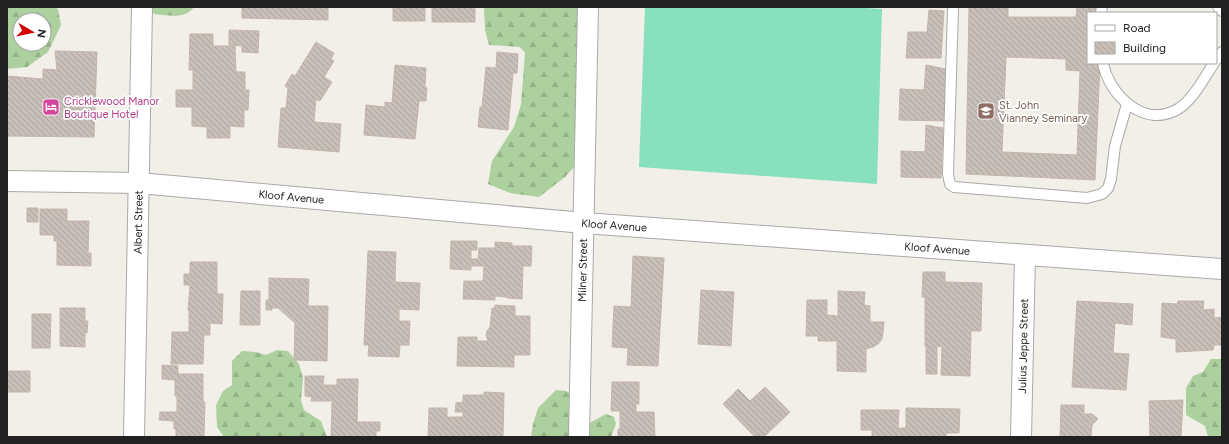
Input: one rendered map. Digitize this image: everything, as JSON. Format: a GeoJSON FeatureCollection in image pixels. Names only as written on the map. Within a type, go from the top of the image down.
{"type":"FeatureCollection","features":[{"type":"Feature","properties":{"kind":"street","name":"Albert Street"},"geometry":{"type":"LineString","coordinates":[[134,437],[142,7]]}},
{"type":"Feature","properties":{"kind":"street","name":"Milner Street"},"geometry":{"type":"LineString","coordinates":[[579,437],[588,7]]}},
{"type":"Feature","properties":{"kind":"street","name":"Kloof Avenue"},"geometry":{"type":"LineString","coordinates":[[7,181],[139,183],[584,223],[1222,269]]}},
{"type":"Feature","properties":{"kind":"street","name":"Julius Jeppe Street"},"geometry":{"type":"LineString","coordinates":[[1021,437],[1025,255]]}},
{"type":"Feature","properties":{"kind":"lane"},"geometry":{"type":"LineString","coordinates":[[1218,7],[1222,11]]}},
{"type":"Feature","properties":{"kind":"lane"},"geometry":{"type":"LineString","coordinates":[[953,8],[948,174],[950,184],[954,187],[1087,198],[1102,194],[1108,188],[1111,179],[1115,146],[1127,104]]}},
{"type":"Feature","properties":{"kind":"lane"},"geometry":{"type":"LineString","coordinates":[[1103,64],[1112,86],[1127,104],[1136,110],[1150,115],[1158,115],[1179,109],[1213,64]]}},
{"type":"Feature","properties":{"kind":"green space"},"geometry":{"type":"Polygon","coordinates":[[[7,7],[55,7],[58,9],[61,25],[52,44],[52,12],[12,12],[12,52],[48,52],[27,67],[7,69],[7,7]]]}},
{"type":"Feature","properties":{"kind":"green space"},"geometry":{"type":"Polygon","coordinates":[[[149,7],[194,7],[186,14],[170,16],[154,14],[149,7]]]}},
{"type":"Feature","properties":{"kind":"green space"},"geometry":{"type":"Polygon","coordinates":[[[484,7],[578,7],[574,167],[565,177],[539,197],[510,193],[488,184],[492,161],[514,127],[521,104],[525,53],[520,47],[489,45],[485,30],[484,7]]]}},
{"type":"Feature","properties":{"kind":"green space"},"geometry":{"type":"Polygon","coordinates":[[[645,7],[850,7],[882,9],[877,184],[639,167],[645,7]]]}},
{"type":"Feature","properties":{"kind":"green space"},"geometry":{"type":"Polygon","coordinates":[[[277,350],[288,351],[299,364],[303,378],[301,400],[304,410],[321,421],[327,437],[224,437],[217,427],[216,405],[223,391],[232,385],[232,361],[242,351],[256,352],[266,355],[277,350]]]}},
{"type":"Feature","properties":{"kind":"green space"},"geometry":{"type":"Polygon","coordinates":[[[1211,359],[1222,359],[1222,437],[1208,437],[1205,426],[1186,415],[1186,388],[1193,376],[1203,372],[1211,359]]]}},
{"type":"Feature","properties":{"kind":"green space"},"geometry":{"type":"Polygon","coordinates":[[[556,390],[566,391],[572,395],[586,425],[606,414],[614,417],[616,424],[611,437],[531,437],[538,408],[556,390]]]}},
{"type":"Feature","properties":{"kind":"building"},"geometry":{"type":"Polygon","coordinates":[[[242,7],[328,7],[328,20],[242,18],[242,7]]]}},
{"type":"Feature","properties":{"kind":"building"},"geometry":{"type":"Polygon","coordinates":[[[393,7],[425,7],[425,21],[393,21],[393,7]]]}},
{"type":"Feature","properties":{"kind":"building"},"geometry":{"type":"Polygon","coordinates":[[[432,7],[475,7],[475,22],[432,22],[432,7]]]}},
{"type":"Feature","properties":{"kind":"building","name":"St. John Vianney Seminary"},"geometry":{"type":"Polygon","coordinates":[[[969,7],[1008,7],[1008,17],[1076,17],[1077,7],[1102,7],[1102,12],[1087,12],[1087,64],[1100,64],[1095,180],[966,174],[969,7]],[[1006,57],[1002,152],[1077,155],[1080,71],[1066,70],[1066,59],[1006,57]]]}},
{"type":"Feature","properties":{"kind":"building"},"geometry":{"type":"Polygon","coordinates":[[[929,10],[944,11],[941,58],[906,58],[908,32],[927,32],[929,10]]]}},
{"type":"Feature","properties":{"kind":"building"},"geometry":{"type":"Polygon","coordinates":[[[229,30],[259,31],[258,53],[242,52],[242,46],[229,45],[229,30]]]}},
{"type":"Feature","properties":{"kind":"building"},"geometry":{"type":"Polygon","coordinates":[[[190,34],[213,34],[213,46],[235,46],[236,72],[245,72],[245,90],[249,90],[248,110],[244,110],[244,127],[230,126],[230,138],[207,138],[207,127],[192,126],[192,107],[176,107],[176,90],[193,90],[193,70],[189,70],[190,34]]]}},
{"type":"Feature","properties":{"kind":"building"},"geometry":{"type":"Polygon","coordinates":[[[316,42],[334,53],[331,59],[334,61],[324,77],[332,82],[320,101],[316,99],[314,122],[341,124],[339,152],[278,147],[281,108],[286,108],[288,88],[285,86],[292,74],[295,76],[316,42]]]}},
{"type":"Feature","properties":{"kind":"building","name":"Cricklewood Manor Boutique Hotel"},"geometry":{"type":"Polygon","coordinates":[[[55,51],[97,52],[94,137],[7,136],[7,76],[43,79],[43,69],[57,70],[55,51]]]}},
{"type":"Feature","properties":{"kind":"building"},"geometry":{"type":"Polygon","coordinates":[[[497,52],[518,54],[517,73],[513,73],[508,130],[478,127],[480,107],[482,107],[486,67],[496,68],[497,52]]]}},
{"type":"Feature","properties":{"kind":"building"},"geometry":{"type":"Polygon","coordinates":[[[395,65],[426,68],[426,101],[419,101],[415,139],[364,135],[366,105],[385,107],[385,102],[392,103],[395,65]]]}},
{"type":"Feature","properties":{"kind":"building"},"geometry":{"type":"Polygon","coordinates":[[[926,65],[946,69],[945,121],[899,120],[900,89],[924,90],[926,65]]]}},
{"type":"Feature","properties":{"kind":"building"},"geometry":{"type":"Polygon","coordinates":[[[926,125],[943,128],[941,178],[901,177],[901,151],[925,152],[926,125]]]}},
{"type":"Feature","properties":{"kind":"building"},"geometry":{"type":"Polygon","coordinates":[[[27,208],[38,208],[38,222],[27,222],[27,208]]]}},
{"type":"Feature","properties":{"kind":"building"},"geometry":{"type":"Polygon","coordinates":[[[40,209],[67,209],[67,221],[89,221],[88,253],[91,253],[91,266],[57,265],[57,241],[54,241],[54,235],[40,235],[40,209]]]}},
{"type":"Feature","properties":{"kind":"building"},"geometry":{"type":"Polygon","coordinates":[[[451,241],[477,241],[477,250],[471,250],[471,259],[478,259],[479,248],[495,248],[495,242],[512,243],[512,246],[532,246],[531,266],[523,266],[522,299],[495,296],[495,300],[463,299],[464,281],[483,281],[484,266],[471,266],[471,270],[450,269],[451,241]]]}},
{"type":"Feature","properties":{"kind":"building"},"geometry":{"type":"Polygon","coordinates":[[[368,251],[396,252],[395,282],[420,283],[419,310],[399,309],[399,321],[410,321],[409,345],[400,345],[399,357],[368,356],[369,345],[364,345],[368,251]]]}},
{"type":"Feature","properties":{"kind":"building"},"geometry":{"type":"Polygon","coordinates":[[[633,256],[664,258],[658,366],[627,365],[628,348],[612,347],[614,306],[631,307],[633,256]]]}},
{"type":"Feature","properties":{"kind":"building"},"geometry":{"type":"Polygon","coordinates":[[[190,262],[217,262],[217,294],[223,294],[222,324],[210,323],[210,335],[204,335],[203,364],[171,364],[172,332],[189,332],[188,310],[190,285],[184,285],[184,274],[190,274],[190,262]]]}},
{"type":"Feature","properties":{"kind":"building"},"geometry":{"type":"Polygon","coordinates":[[[923,272],[945,272],[945,282],[982,283],[981,331],[971,331],[970,376],[941,375],[942,347],[937,346],[937,374],[926,374],[925,297],[922,297],[923,272]]]}},
{"type":"Feature","properties":{"kind":"building"},"geometry":{"type":"Polygon","coordinates":[[[269,278],[309,279],[308,306],[328,306],[327,361],[294,360],[295,323],[278,308],[266,310],[266,300],[269,300],[269,278]]]}},
{"type":"Feature","properties":{"kind":"building"},"geometry":{"type":"Polygon","coordinates":[[[701,290],[734,292],[731,346],[698,344],[701,290]]]}},
{"type":"Feature","properties":{"kind":"building"},"geometry":{"type":"Polygon","coordinates":[[[241,291],[260,291],[260,325],[240,325],[241,291]]]}},
{"type":"Feature","properties":{"kind":"building"},"geometry":{"type":"Polygon","coordinates":[[[838,291],[865,292],[864,305],[870,306],[870,322],[884,322],[882,339],[878,344],[866,349],[866,372],[837,371],[837,341],[818,341],[818,336],[806,336],[807,300],[827,300],[827,315],[838,316],[838,291]]]}},
{"type":"Feature","properties":{"kind":"building"},"geometry":{"type":"Polygon","coordinates":[[[1077,301],[1133,304],[1132,325],[1115,323],[1113,353],[1129,354],[1126,390],[1072,387],[1077,301]]]}},
{"type":"Feature","properties":{"kind":"building"},"geometry":{"type":"Polygon","coordinates":[[[1178,301],[1204,301],[1203,310],[1214,309],[1214,318],[1222,317],[1222,345],[1214,345],[1213,350],[1176,352],[1176,339],[1161,337],[1162,303],[1177,304],[1178,301]]]}},
{"type":"Feature","properties":{"kind":"building"},"geometry":{"type":"Polygon","coordinates":[[[495,305],[515,306],[515,316],[530,316],[530,355],[514,355],[514,367],[457,366],[458,337],[477,337],[477,341],[488,341],[486,335],[490,327],[492,308],[495,308],[495,305]]]}},
{"type":"Feature","properties":{"kind":"building"},"geometry":{"type":"Polygon","coordinates":[[[60,308],[85,308],[85,321],[88,321],[87,333],[85,333],[85,347],[60,346],[60,308]]]}},
{"type":"Feature","properties":{"kind":"building"},"geometry":{"type":"Polygon","coordinates":[[[32,314],[51,314],[50,348],[32,348],[32,314]]]}},
{"type":"Feature","properties":{"kind":"building"},"geometry":{"type":"Polygon","coordinates":[[[162,365],[178,366],[178,374],[203,374],[203,402],[205,402],[204,437],[176,437],[174,421],[159,420],[160,412],[177,412],[175,380],[162,379],[162,365]]]}},
{"type":"Feature","properties":{"kind":"building"},"geometry":{"type":"Polygon","coordinates":[[[7,371],[30,371],[30,392],[7,392],[7,371]]]}},
{"type":"Feature","properties":{"kind":"building"},"geometry":{"type":"Polygon","coordinates":[[[305,376],[324,376],[323,385],[337,385],[337,379],[358,379],[357,422],[380,422],[380,431],[376,431],[376,437],[331,437],[332,401],[311,401],[312,397],[305,396],[305,376]]]}},
{"type":"Feature","properties":{"kind":"building"},"geometry":{"type":"Polygon","coordinates":[[[612,382],[639,382],[639,404],[636,404],[636,412],[654,412],[655,437],[618,437],[618,429],[620,429],[620,411],[611,411],[612,382]]]}},
{"type":"Feature","properties":{"kind":"building"},"geometry":{"type":"Polygon","coordinates":[[[765,387],[790,412],[764,437],[755,437],[723,404],[738,389],[750,401],[765,387]]]}},
{"type":"Feature","properties":{"kind":"building"},"geometry":{"type":"Polygon","coordinates":[[[484,392],[504,393],[503,437],[428,437],[429,408],[447,408],[447,417],[463,417],[463,412],[455,412],[456,403],[463,402],[463,395],[484,395],[484,392]]]}},
{"type":"Feature","properties":{"kind":"building"},"geometry":{"type":"Polygon","coordinates":[[[1183,400],[1181,437],[1150,437],[1149,401],[1183,400]]]}},
{"type":"Feature","properties":{"kind":"building"},"geometry":{"type":"Polygon","coordinates":[[[1061,405],[1084,405],[1084,414],[1092,414],[1098,419],[1092,425],[1091,437],[1060,437],[1061,405]]]}},
{"type":"Feature","properties":{"kind":"building"},"geometry":{"type":"Polygon","coordinates":[[[906,408],[960,409],[959,433],[946,433],[946,437],[872,437],[872,430],[861,430],[861,410],[899,410],[898,428],[906,428],[906,408]]]}},
{"type":"Feature","properties":{"kind":"place","name":"Cricklewood Manor Boutique Hotel"},"geometry":{"type":"Point","coordinates":[51,107]}},
{"type":"Feature","properties":{"kind":"place","name":"St. John Vianney Seminary"},"geometry":{"type":"Point","coordinates":[986,111]}}]}
